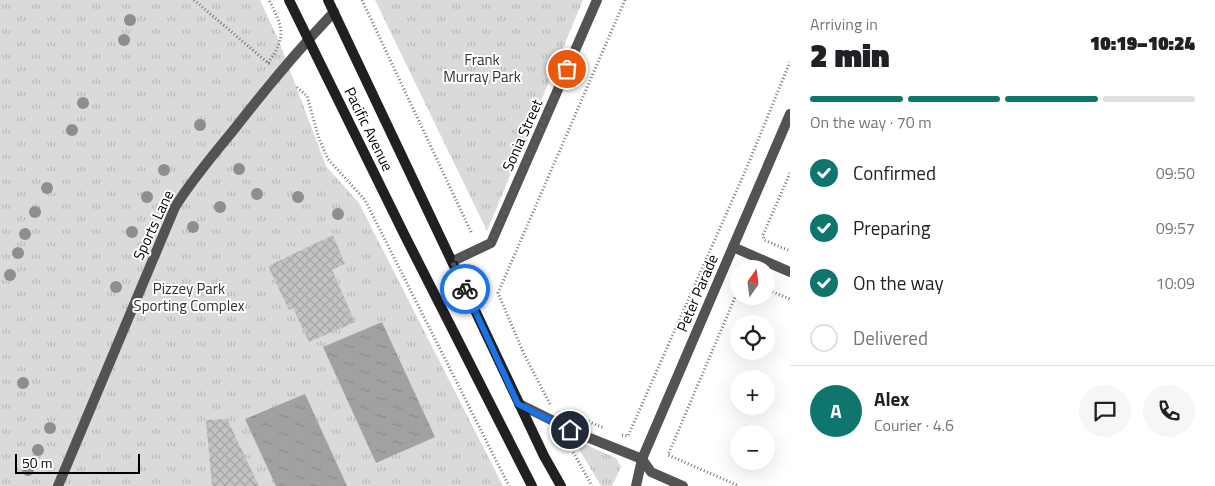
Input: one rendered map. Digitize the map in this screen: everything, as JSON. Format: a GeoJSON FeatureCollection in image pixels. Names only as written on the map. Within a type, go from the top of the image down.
{"type":"FeatureCollection","features":[{"type":"Feature","properties":{"kind":"main road","name":"Pacific Avenue"},"geometry":{"type":"LineString","coordinates":[[289,0],[532,486]]}},
{"type":"Feature","properties":{"kind":"main road","name":"Pacific Avenue"},"geometry":{"type":"LineString","coordinates":[[328,0],[518,404],[561,486]]}},
{"type":"Feature","properties":{"kind":"street","name":"Sonia Street"},"geometry":{"type":"LineString","coordinates":[[452,261],[491,243],[597,0]]}},
{"type":"Feature","properties":{"kind":"street","name":"Sports Lane"},"geometry":{"type":"LineString","coordinates":[[58,486],[175,207],[202,168],[308,40],[334,12]]}},
{"type":"Feature","properties":{"kind":"street","name":"Peter Parade"},"geometry":{"type":"LineString","coordinates":[[636,486],[642,459],[790,114]]}},
{"type":"Feature","properties":{"kind":"street"},"geometry":{"type":"LineString","coordinates":[[733,247],[790,272]]}},
{"type":"Feature","properties":{"kind":"street"},"geometry":{"type":"LineString","coordinates":[[518,404],[582,435],[642,459],[651,472],[683,486]]}},
{"type":"Feature","properties":{"kind":"path"},"geometry":{"type":"LineString","coordinates":[[194,0],[269,63],[278,48],[282,34],[278,18],[270,0]]}},
{"type":"Feature","properties":{"kind":"path"},"geometry":{"type":"LineString","coordinates":[[362,0],[472,234]]}},
{"type":"Feature","properties":{"kind":"path"},"geometry":{"type":"LineString","coordinates":[[550,405],[524,354],[498,293],[625,0]]}},
{"type":"Feature","properties":{"kind":"path","name":"Peter Parade"},"geometry":{"type":"LineString","coordinates":[[616,433],[628,436],[743,175],[790,62]]}},
{"type":"Feature","properties":{"kind":"path"},"geometry":{"type":"LineString","coordinates":[[297,86],[307,96],[319,139],[328,159],[365,200],[508,486]]}},
{"type":"Feature","properties":{"kind":"path"},"geometry":{"type":"LineString","coordinates":[[790,173],[763,235],[764,240],[790,251]]}},
{"type":"Feature","properties":{"kind":"path"},"geometry":{"type":"LineString","coordinates":[[775,293],[790,299]]}},
{"type":"Feature","properties":{"kind":"path"},"geometry":{"type":"LineString","coordinates":[[732,305],[668,455],[739,486]]}},
{"type":"Feature","properties":{"kind":"path"},"geometry":{"type":"LineString","coordinates":[[575,416],[608,430]]}},
{"type":"Feature","properties":{"kind":"path"},"geometry":{"type":"LineString","coordinates":[[566,440],[592,486]]}},
{"type":"Feature","properties":{"kind":"green space","name":"Pizzey Park Sporting Complex"},"geometry":{"type":"Polygon","coordinates":[[[0,0],[260,0],[279,41],[326,166],[359,203],[503,486],[0,486],[0,0]]]}},
{"type":"Feature","properties":{"kind":"green space","name":"Frank Murray Park"},"geometry":{"type":"Polygon","coordinates":[[[375,0],[583,0],[487,231],[375,0]]]}},
{"type":"Feature","properties":{"kind":"green space"},"geometry":{"type":"Polygon","coordinates":[[[573,439],[616,458],[621,467],[612,486],[601,486],[573,439]]]}},
{"type":"Feature","properties":{"kind":"water"},"geometry":{"type":"Polygon","coordinates":[[[382,322],[435,437],[376,463],[323,347],[382,322]]]}},
{"type":"Feature","properties":{"kind":"water"},"geometry":{"type":"Polygon","coordinates":[[[305,394],[347,486],[276,486],[245,419],[305,394]]]}},
{"type":"Feature","properties":{"kind":"building"},"geometry":{"type":"Polygon","coordinates":[[[333,235],[345,264],[332,270],[355,322],[309,342],[293,308],[289,310],[268,266],[333,235]]]}},
{"type":"Feature","properties":{"kind":"building"},"geometry":{"type":"Polygon","coordinates":[[[227,419],[259,486],[212,486],[206,420],[227,419]]]}},
{"type":"Feature","properties":{"kind":"way so far"},"geometry":{"type":"LineString","coordinates":[[465,289],[452,261],[491,243],[567,69]]}},
{"type":"Feature","properties":{"kind":"route"},"geometry":{"type":"LineString","coordinates":[[465,289],[518,404],[570,430]]}}]}
